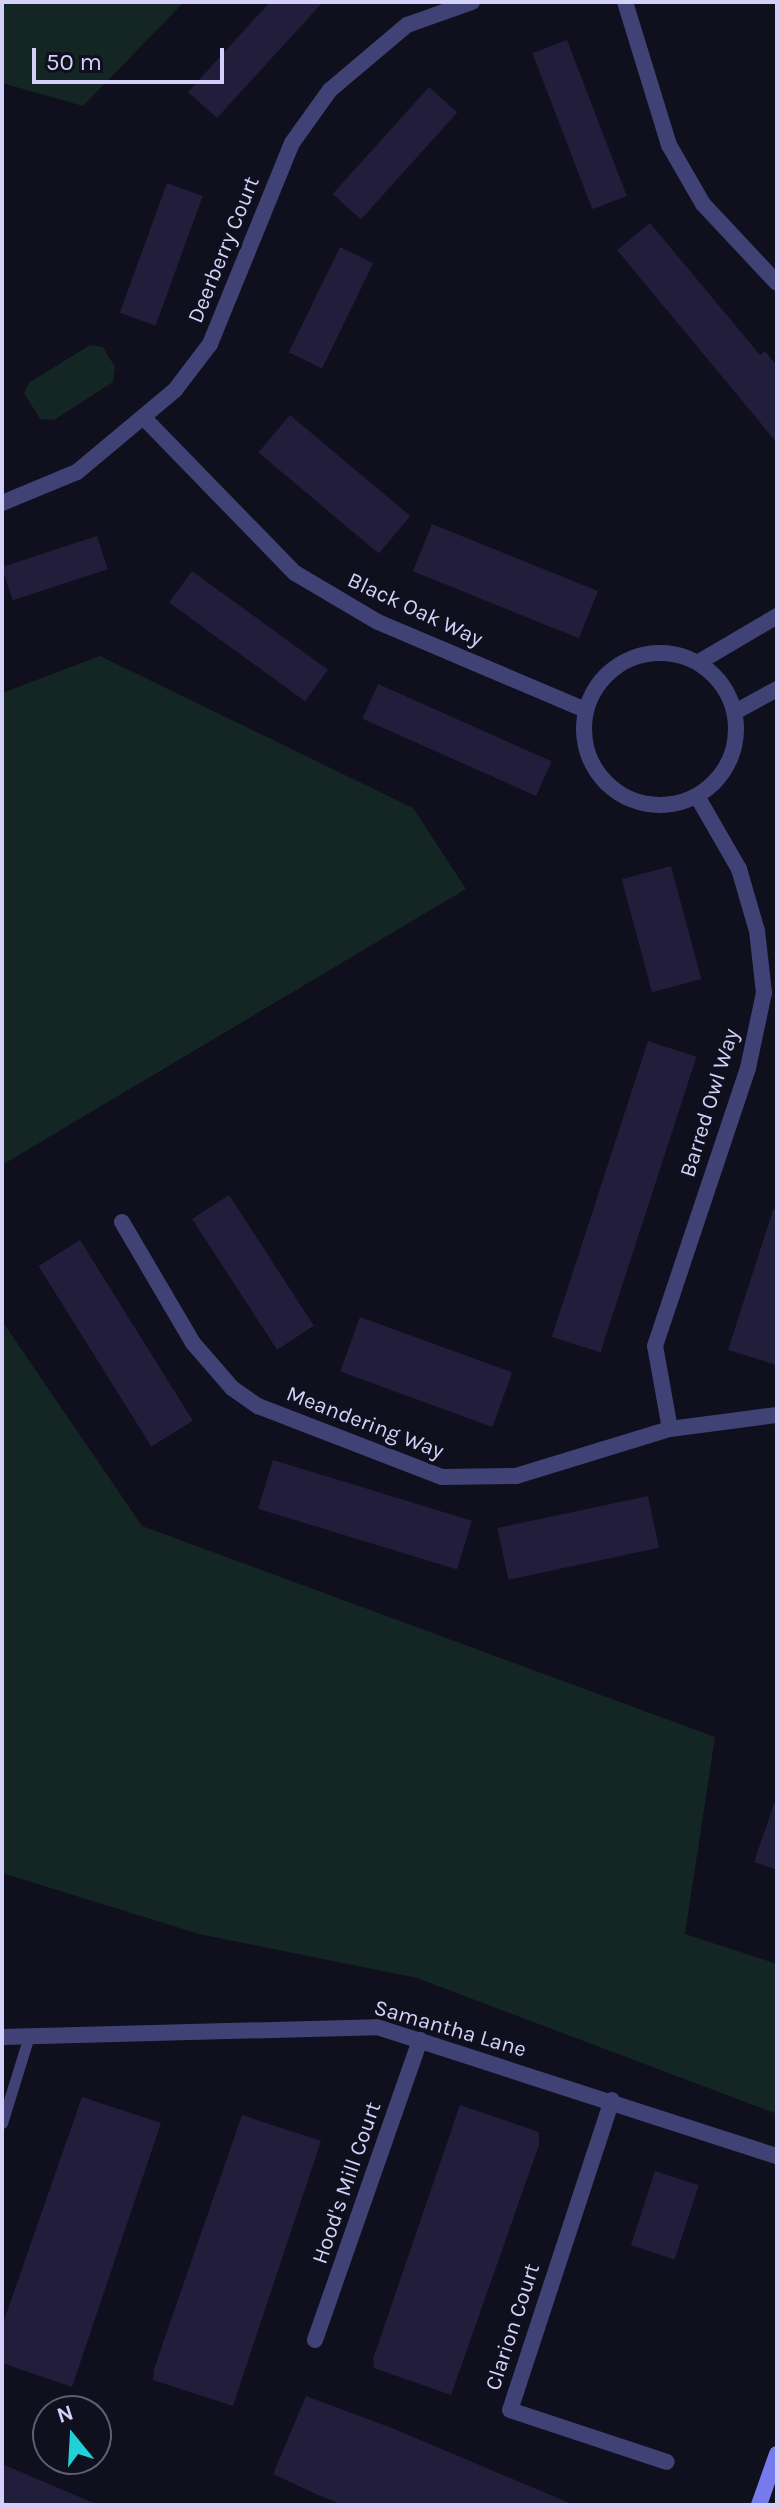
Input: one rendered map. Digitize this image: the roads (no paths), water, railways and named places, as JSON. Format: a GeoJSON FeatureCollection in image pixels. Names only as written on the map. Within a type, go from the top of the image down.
{"type":"FeatureCollection","features":[{"type":"Feature","properties":{"kind":"street","name":"Deerberry Court"},"geometry":{"type":"LineString","coordinates":[[2,503],[77,472],[145,419],[210,344],[292,143],[322,100],[373,50],[440,6],[472,2]]}},
{"type":"Feature","properties":{"kind":"street"},"geometry":{"type":"LineString","coordinates":[[625,2],[669,145],[703,204],[777,283]]}},
{"type":"Feature","properties":{"kind":"street","name":"Black Oak Way"},"geometry":{"type":"LineString","coordinates":[[145,419],[295,573],[378,622],[585,710]]}},
{"type":"Feature","properties":{"kind":"street"},"geometry":{"type":"LineString","coordinates":[[699,662],[777,616]]}},
{"type":"Feature","properties":{"kind":"street"},"geometry":{"type":"LineString","coordinates":[[653,652],[699,662],[722,684],[735,712],[733,752],[697,796],[655,805],[612,789],[584,744],[585,710],[608,671],[632,657],[653,652]]}},
{"type":"Feature","properties":{"kind":"street"},"geometry":{"type":"LineString","coordinates":[[735,712],[777,689]]}},
{"type":"Feature","properties":{"kind":"street","name":"Barred Owl Way"},"geometry":{"type":"LineString","coordinates":[[670,1429],[655,1346],[748,1068],[764,993],[757,931],[739,869],[697,796]]}},
{"type":"Feature","properties":{"kind":"street","name":"Meandering Way"},"geometry":{"type":"LineString","coordinates":[[122,1222],[193,1343],[232,1388],[258,1406],[442,1477],[516,1476],[670,1429],[777,1415]]}},
{"type":"Feature","properties":{"kind":"street","name":"Samantha Lane"},"geometry":{"type":"LineString","coordinates":[[2,2037],[27,2042],[322,2025],[377,2027],[612,2100],[777,2156]]}},
{"type":"Feature","properties":{"kind":"street","name":"Hood's Mill Court"},"geometry":{"type":"LineString","coordinates":[[315,2340],[420,2040]]}},
{"type":"Feature","properties":{"kind":"street","name":"Clarion Court"},"geometry":{"type":"LineString","coordinates":[[612,2100],[510,2410],[667,2462]]}},
{"type":"Feature","properties":{"kind":"street"},"geometry":{"type":"LineString","coordinates":[[759,2505],[777,2454]]}},
{"type":"Feature","properties":{"kind":"lane"},"geometry":{"type":"LineString","coordinates":[[2,2123],[27,2042]]}}]}
